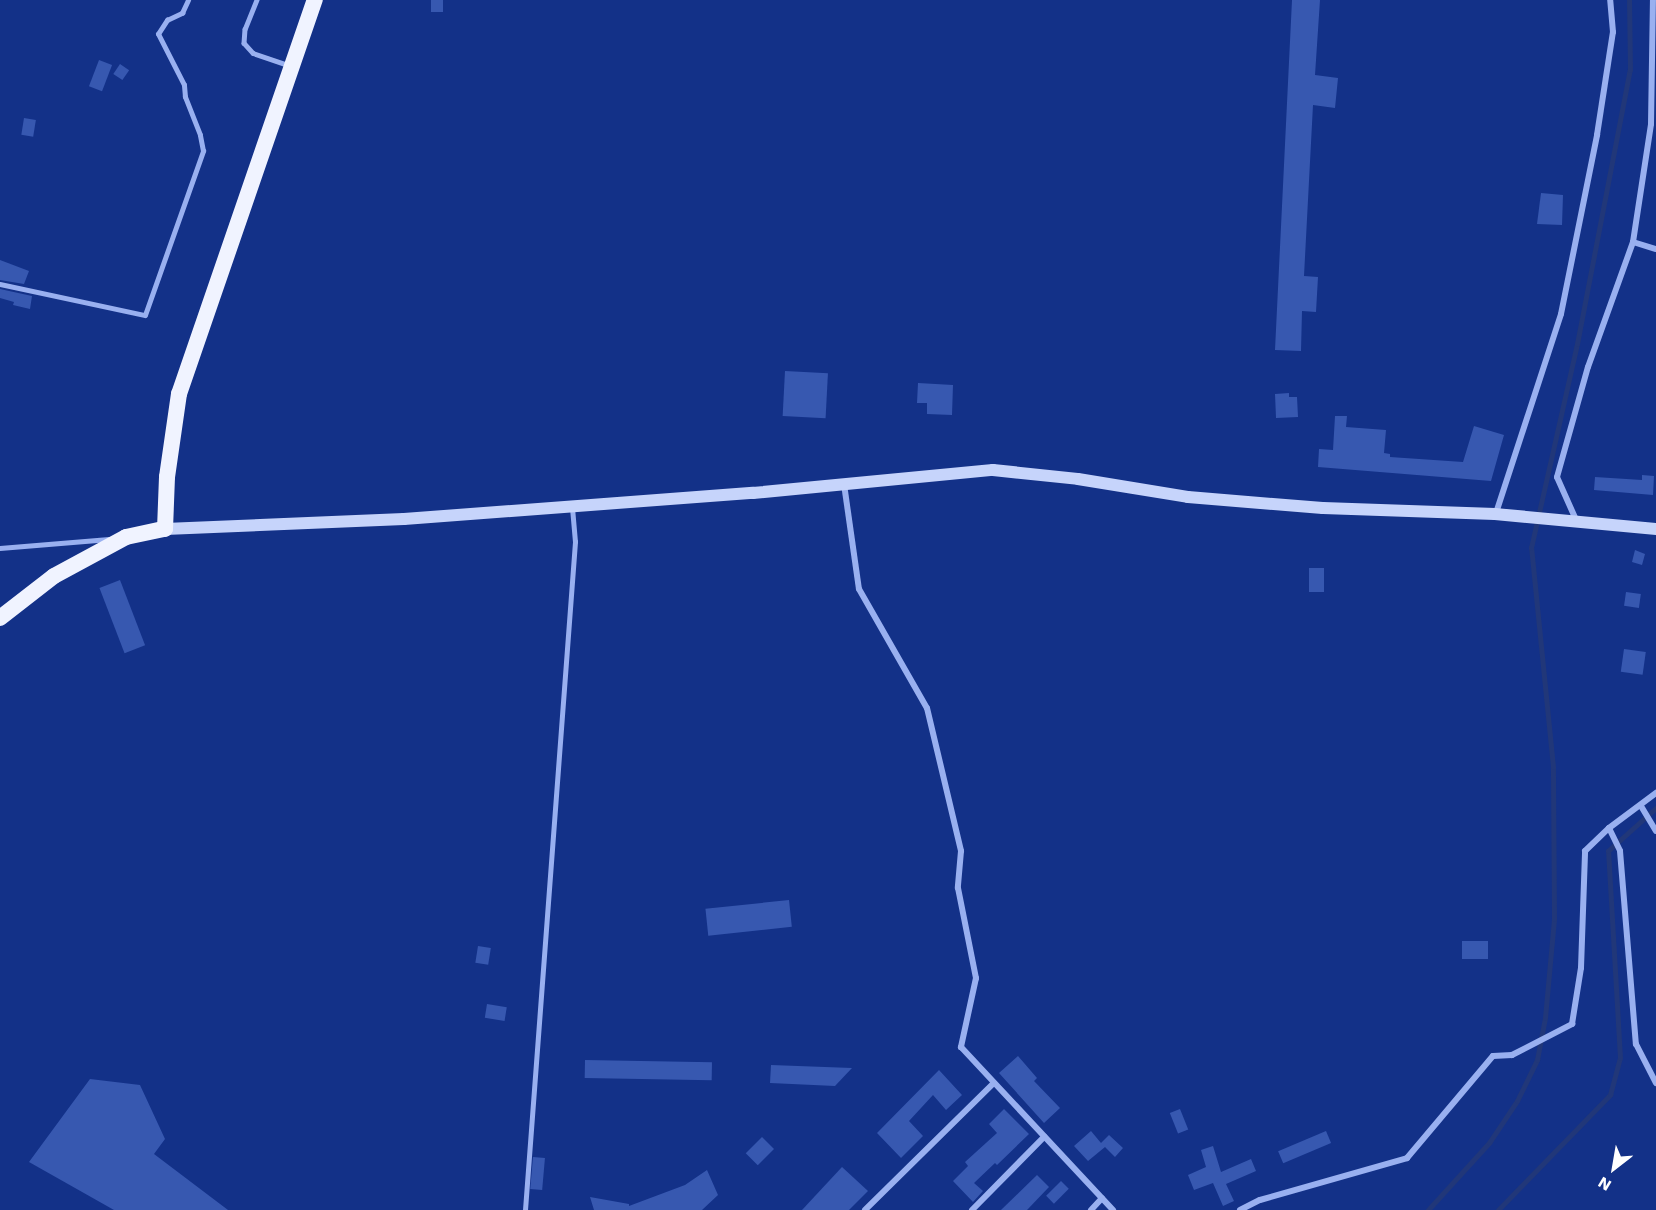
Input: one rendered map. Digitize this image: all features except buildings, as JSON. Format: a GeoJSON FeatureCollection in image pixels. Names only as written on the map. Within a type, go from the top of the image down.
{"type":"FeatureCollection","features":[{"type":"Feature","properties":{"kind":"highway"},"geometry":{"type":"LineString","coordinates":[[0,618],[54,576],[126,537],[165,529],[167,477],[179,394],[294,67],[315,0]]}},
{"type":"Feature","properties":{"kind":"main road"},"geometry":{"type":"LineString","coordinates":[[165,529],[404,519],[993,470],[1077,479],[1188,497],[1323,508],[1499,515],[1656,529]]}},
{"type":"Feature","properties":{"kind":"street"},"geometry":{"type":"LineString","coordinates":[[1499,515],[1561,314],[1597,135],[1613,32],[1610,0]]}},
{"type":"Feature","properties":{"kind":"street"},"geometry":{"type":"LineString","coordinates":[[1577,523],[1557,477],[1588,367],[1633,242],[1651,124],[1653,0]]}},
{"type":"Feature","properties":{"kind":"street"},"geometry":{"type":"LineString","coordinates":[[1633,242],[1656,249]]}},
{"type":"Feature","properties":{"kind":"street"},"geometry":{"type":"LineString","coordinates":[[844,484],[859,589],[927,708],[961,851],[958,888],[975,978],[961,1047],[1113,1210]]}},
{"type":"Feature","properties":{"kind":"street"},"geometry":{"type":"LineString","coordinates":[[1240,1210],[1260,1200],[1407,1158],[1493,1056],[1512,1055],[1572,1024],[1581,968],[1585,851],[1609,828],[1656,793]]}},
{"type":"Feature","properties":{"kind":"street"},"geometry":{"type":"LineString","coordinates":[[1641,806],[1656,831]]}},
{"type":"Feature","properties":{"kind":"street"},"geometry":{"type":"LineString","coordinates":[[1609,828],[1620,851],[1636,1044],[1656,1083]]}},
{"type":"Feature","properties":{"kind":"street"},"geometry":{"type":"LineString","coordinates":[[865,1210],[994,1083]]}},
{"type":"Feature","properties":{"kind":"street"},"geometry":{"type":"LineString","coordinates":[[972,1210],[1044,1137]]}},
{"type":"Feature","properties":{"kind":"street"},"geometry":{"type":"LineString","coordinates":[[1091,1210],[1102,1198]]}},
{"type":"Feature","properties":{"kind":"lane"},"geometry":{"type":"LineString","coordinates":[[0,284],[145,315],[203,151],[200,135],[185,97],[184,85],[158,34],[167,20],[182,13],[188,0]]}},
{"type":"Feature","properties":{"kind":"lane"},"geometry":{"type":"LineString","coordinates":[[257,0],[245,29],[244,43],[248,50],[294,67]]}},
{"type":"Feature","properties":{"kind":"lane"},"geometry":{"type":"LineString","coordinates":[[525,1210],[575,542],[572,506]]}},
{"type":"Feature","properties":{"kind":"lane"},"geometry":{"type":"LineString","coordinates":[[0,548],[126,537]]}},
{"type":"Feature","properties":{"kind":"waterway"},"geometry":{"type":"LineString","coordinates":[[1428,1210],[1489,1143],[1517,1101],[1537,1060],[1545,1018],[1554,919],[1553,767],[1531,548],[1577,344],[1630,70],[1629,0]]}},
{"type":"Feature","properties":{"kind":"waterway"},"geometry":{"type":"LineString","coordinates":[[1498,1210],[1610,1095],[1620,1058],[1608,851],[1656,808]]}}]}
